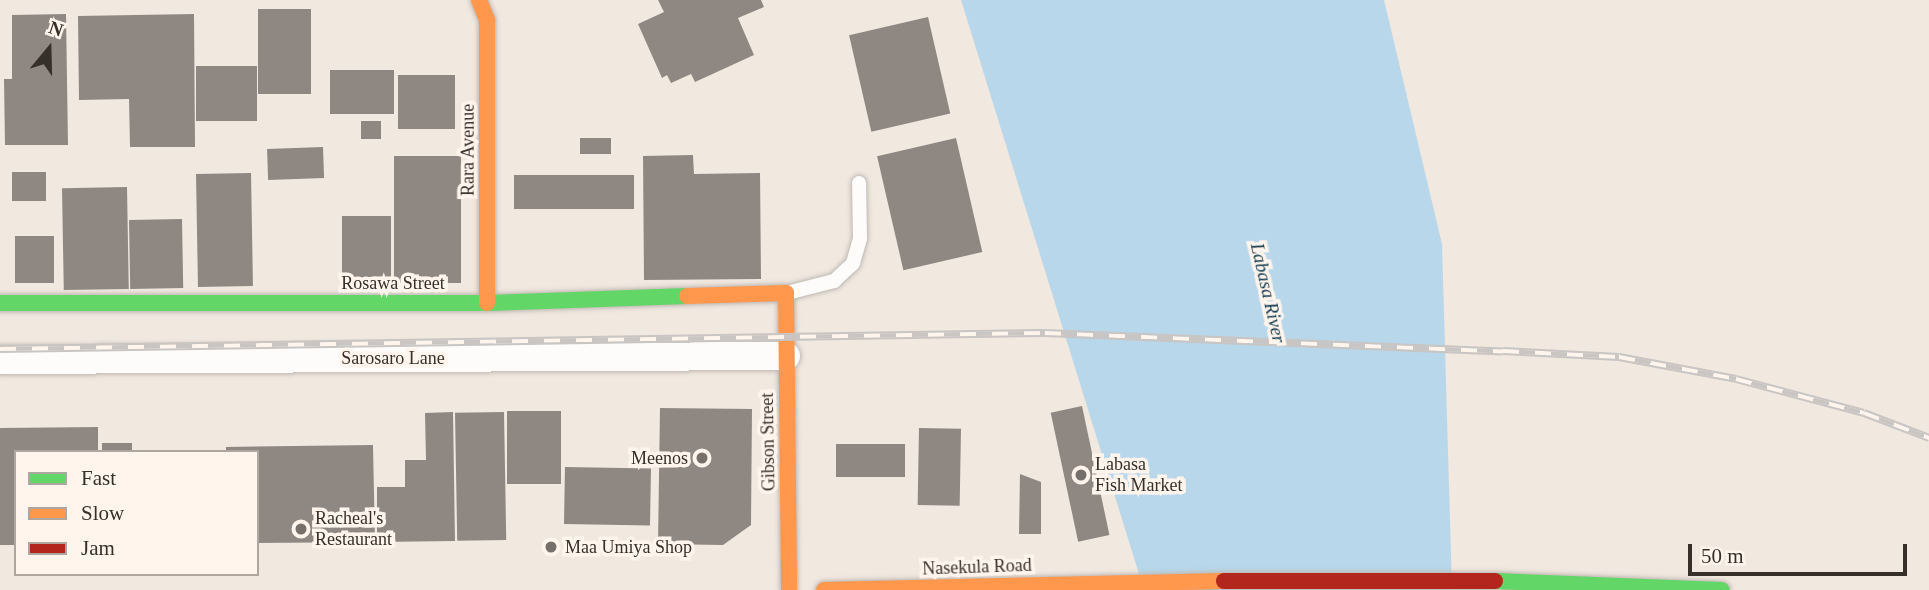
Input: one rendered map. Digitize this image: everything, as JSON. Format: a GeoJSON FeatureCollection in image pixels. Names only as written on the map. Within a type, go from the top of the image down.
{"type":"FeatureCollection","features":[{"type":"Feature","properties":{"kind":"street","name":"Rara Avenue"},"geometry":{"type":"LineString","coordinates":[[479,0],[487,20],[486,303]]}},
{"type":"Feature","properties":{"kind":"street","name":"Rosawa Street"},"geometry":{"type":"LineString","coordinates":[[0,303],[486,303],[786,293]]}},
{"type":"Feature","properties":{"kind":"street","name":"Gibson Street"},"geometry":{"type":"LineString","coordinates":[[786,293],[789,590]]}},
{"type":"Feature","properties":{"kind":"street","name":"Sarosaro Lane"},"geometry":{"type":"LineString","coordinates":[[0,360],[786,356]]}},
{"type":"Feature","properties":{"kind":"street","name":"Nasekula Road"},"geometry":{"type":"LineString","coordinates":[[824,590],[1130,582],[1482,580],[1548,587],[1723,590]]}},
{"type":"Feature","properties":{"kind":"lane"},"geometry":{"type":"LineString","coordinates":[[786,293],[834,281],[853,263],[860,237],[859,183]]}},
{"type":"Feature","properties":{"kind":"water","name":"Labasa River"},"geometry":{"type":"Polygon","coordinates":[[[961,0],[1384,0],[1442,244],[1452,590],[1144,590],[961,0]]]}},
{"type":"Feature","properties":{"kind":"building"},"geometry":{"type":"Polygon","coordinates":[[[658,0],[761,0],[764,7],[738,18],[754,55],[695,82],[691,74],[671,83],[667,75],[662,78],[638,24],[664,12],[658,0]]]}},
{"type":"Feature","properties":{"kind":"building"},"geometry":{"type":"Polygon","coordinates":[[[258,9],[311,9],[311,94],[258,94],[258,9]]]}},
{"type":"Feature","properties":{"kind":"building"},"geometry":{"type":"Polygon","coordinates":[[[66,14],[68,145],[5,145],[4,79],[12,79],[12,15],[66,14]]]}},
{"type":"Feature","properties":{"kind":"building"},"geometry":{"type":"Polygon","coordinates":[[[194,14],[195,147],[130,147],[129,99],[79,100],[78,16],[194,14]]]}},
{"type":"Feature","properties":{"kind":"building"},"geometry":{"type":"Polygon","coordinates":[[[928,17],[950,113],[871,132],[849,35],[928,17]]]}},
{"type":"Feature","properties":{"kind":"building"},"geometry":{"type":"Polygon","coordinates":[[[196,66],[257,66],[257,121],[196,121],[196,66]]]}},
{"type":"Feature","properties":{"kind":"building"},"geometry":{"type":"Polygon","coordinates":[[[330,70],[394,70],[394,114],[330,114],[330,70]]]}},
{"type":"Feature","properties":{"kind":"building"},"geometry":{"type":"Polygon","coordinates":[[[398,75],[455,75],[455,129],[398,129],[398,75]]]}},
{"type":"Feature","properties":{"kind":"building"},"geometry":{"type":"Polygon","coordinates":[[[361,121],[381,121],[381,139],[361,139],[361,121]]]}},
{"type":"Feature","properties":{"kind":"building"},"geometry":{"type":"Polygon","coordinates":[[[580,138],[611,138],[611,154],[580,154],[580,138]]]}},
{"type":"Feature","properties":{"kind":"building"},"geometry":{"type":"Polygon","coordinates":[[[956,138],[982,252],[903,270],[877,156],[956,138]]]}},
{"type":"Feature","properties":{"kind":"building"},"geometry":{"type":"Polygon","coordinates":[[[323,147],[324,178],[268,180],[267,149],[323,147]]]}},
{"type":"Feature","properties":{"kind":"building"},"geometry":{"type":"Polygon","coordinates":[[[693,155],[694,174],[760,173],[761,279],[644,280],[643,156],[693,155]]]}},
{"type":"Feature","properties":{"kind":"building"},"geometry":{"type":"Polygon","coordinates":[[[394,156],[461,156],[461,283],[394,283],[394,156]]]}},
{"type":"Feature","properties":{"kind":"building"},"geometry":{"type":"Polygon","coordinates":[[[12,172],[46,172],[46,201],[12,201],[12,172]]]}},
{"type":"Feature","properties":{"kind":"building"},"geometry":{"type":"Polygon","coordinates":[[[251,173],[253,286],[198,287],[196,174],[251,173]]]}},
{"type":"Feature","properties":{"kind":"building"},"geometry":{"type":"Polygon","coordinates":[[[514,175],[634,175],[634,209],[514,209],[514,175]]]}},
{"type":"Feature","properties":{"kind":"building"},"geometry":{"type":"Polygon","coordinates":[[[127,187],[129,289],[64,290],[62,188],[127,187]]]}},
{"type":"Feature","properties":{"kind":"building"},"geometry":{"type":"Polygon","coordinates":[[[342,216],[391,216],[391,283],[342,283],[342,216]]]}},
{"type":"Feature","properties":{"kind":"building"},"geometry":{"type":"Polygon","coordinates":[[[182,219],[183,288],[130,289],[129,220],[182,219]]]}},
{"type":"Feature","properties":{"kind":"building"},"geometry":{"type":"Polygon","coordinates":[[[15,236],[54,236],[54,283],[15,283],[15,236]]]}},
{"type":"Feature","properties":{"kind":"building","name":"Labasa Fish Market"},"geometry":{"type":"Polygon","coordinates":[[[1082,406],[1109,535],[1078,542],[1051,413],[1082,406]]]}},
{"type":"Feature","properties":{"kind":"building"},"geometry":{"type":"Polygon","coordinates":[[[660,408],[752,409],[751,525],[723,545],[658,544],[660,408]]]}},
{"type":"Feature","properties":{"kind":"building"},"geometry":{"type":"Polygon","coordinates":[[[507,411],[561,411],[561,484],[507,484],[507,411]]]}},
{"type":"Feature","properties":{"kind":"building"},"geometry":{"type":"Polygon","coordinates":[[[453,412],[455,541],[377,542],[377,487],[405,487],[405,460],[426,460],[425,413],[453,412]]]}},
{"type":"Feature","properties":{"kind":"building"},"geometry":{"type":"Polygon","coordinates":[[[504,412],[506,540],[457,541],[455,413],[504,412]]]}},
{"type":"Feature","properties":{"kind":"building"},"geometry":{"type":"Polygon","coordinates":[[[98,427],[98,450],[14,450],[14,545],[0,545],[0,428],[98,427]]]}},
{"type":"Feature","properties":{"kind":"building"},"geometry":{"type":"Polygon","coordinates":[[[919,428],[961,429],[960,506],[918,505],[919,428]]]}},
{"type":"Feature","properties":{"kind":"building"},"geometry":{"type":"Polygon","coordinates":[[[102,443],[132,443],[132,450],[102,450],[102,443]]]}},
{"type":"Feature","properties":{"kind":"building"},"geometry":{"type":"Polygon","coordinates":[[[836,444],[905,444],[905,477],[836,477],[836,444]]]}},
{"type":"Feature","properties":{"kind":"building"},"geometry":{"type":"Polygon","coordinates":[[[373,445],[375,542],[259,543],[259,450],[226,450],[226,447],[373,445]]]}},
{"type":"Feature","properties":{"kind":"building"},"geometry":{"type":"Polygon","coordinates":[[[565,467],[651,469],[650,525],[564,524],[565,467]]]}},
{"type":"Feature","properties":{"kind":"building"},"geometry":{"type":"Polygon","coordinates":[[[1020,474],[1041,482],[1041,534],[1019,534],[1020,474]]]}},
{"type":"Feature","properties":{"kind":"railway"},"geometry":{"type":"LineString","coordinates":[[0,349],[1045,333],[1503,351],[1619,357],[1736,379],[1864,413],[1929,438]]}},
{"type":"Feature","properties":{"kind":"traffic: fast"},"geometry":{"type":"LineString","coordinates":[[0,303],[487,303],[687,296]]}},
{"type":"Feature","properties":{"kind":"traffic: fast"},"geometry":{"type":"LineString","coordinates":[[1495,581],[1722,590]]}},
{"type":"Feature","properties":{"kind":"traffic: slow"},"geometry":{"type":"LineString","coordinates":[[479,0],[487,20],[487,303]]}},
{"type":"Feature","properties":{"kind":"traffic: slow"},"geometry":{"type":"LineString","coordinates":[[687,296],[786,293],[789,590]]}},
{"type":"Feature","properties":{"kind":"traffic: slow"},"geometry":{"type":"LineString","coordinates":[[824,590],[1224,581]]}},
{"type":"Feature","properties":{"kind":"traffic: jam"},"geometry":{"type":"LineString","coordinates":[[1224,581],[1495,581]]}},
{"type":"Feature","properties":{"kind":"place","name":"Meenos"},"geometry":{"type":"Point","coordinates":[702,458]}},
{"type":"Feature","properties":{"kind":"place","name":"Labasa Fish Market"},"geometry":{"type":"Point","coordinates":[1081,475]}},
{"type":"Feature","properties":{"kind":"place","name":"Racheal's Restaurant"},"geometry":{"type":"Point","coordinates":[301,529]}},
{"type":"Feature","properties":{"kind":"place","name":"Maa Umiya Shop"},"geometry":{"type":"Point","coordinates":[551,547]}}]}
